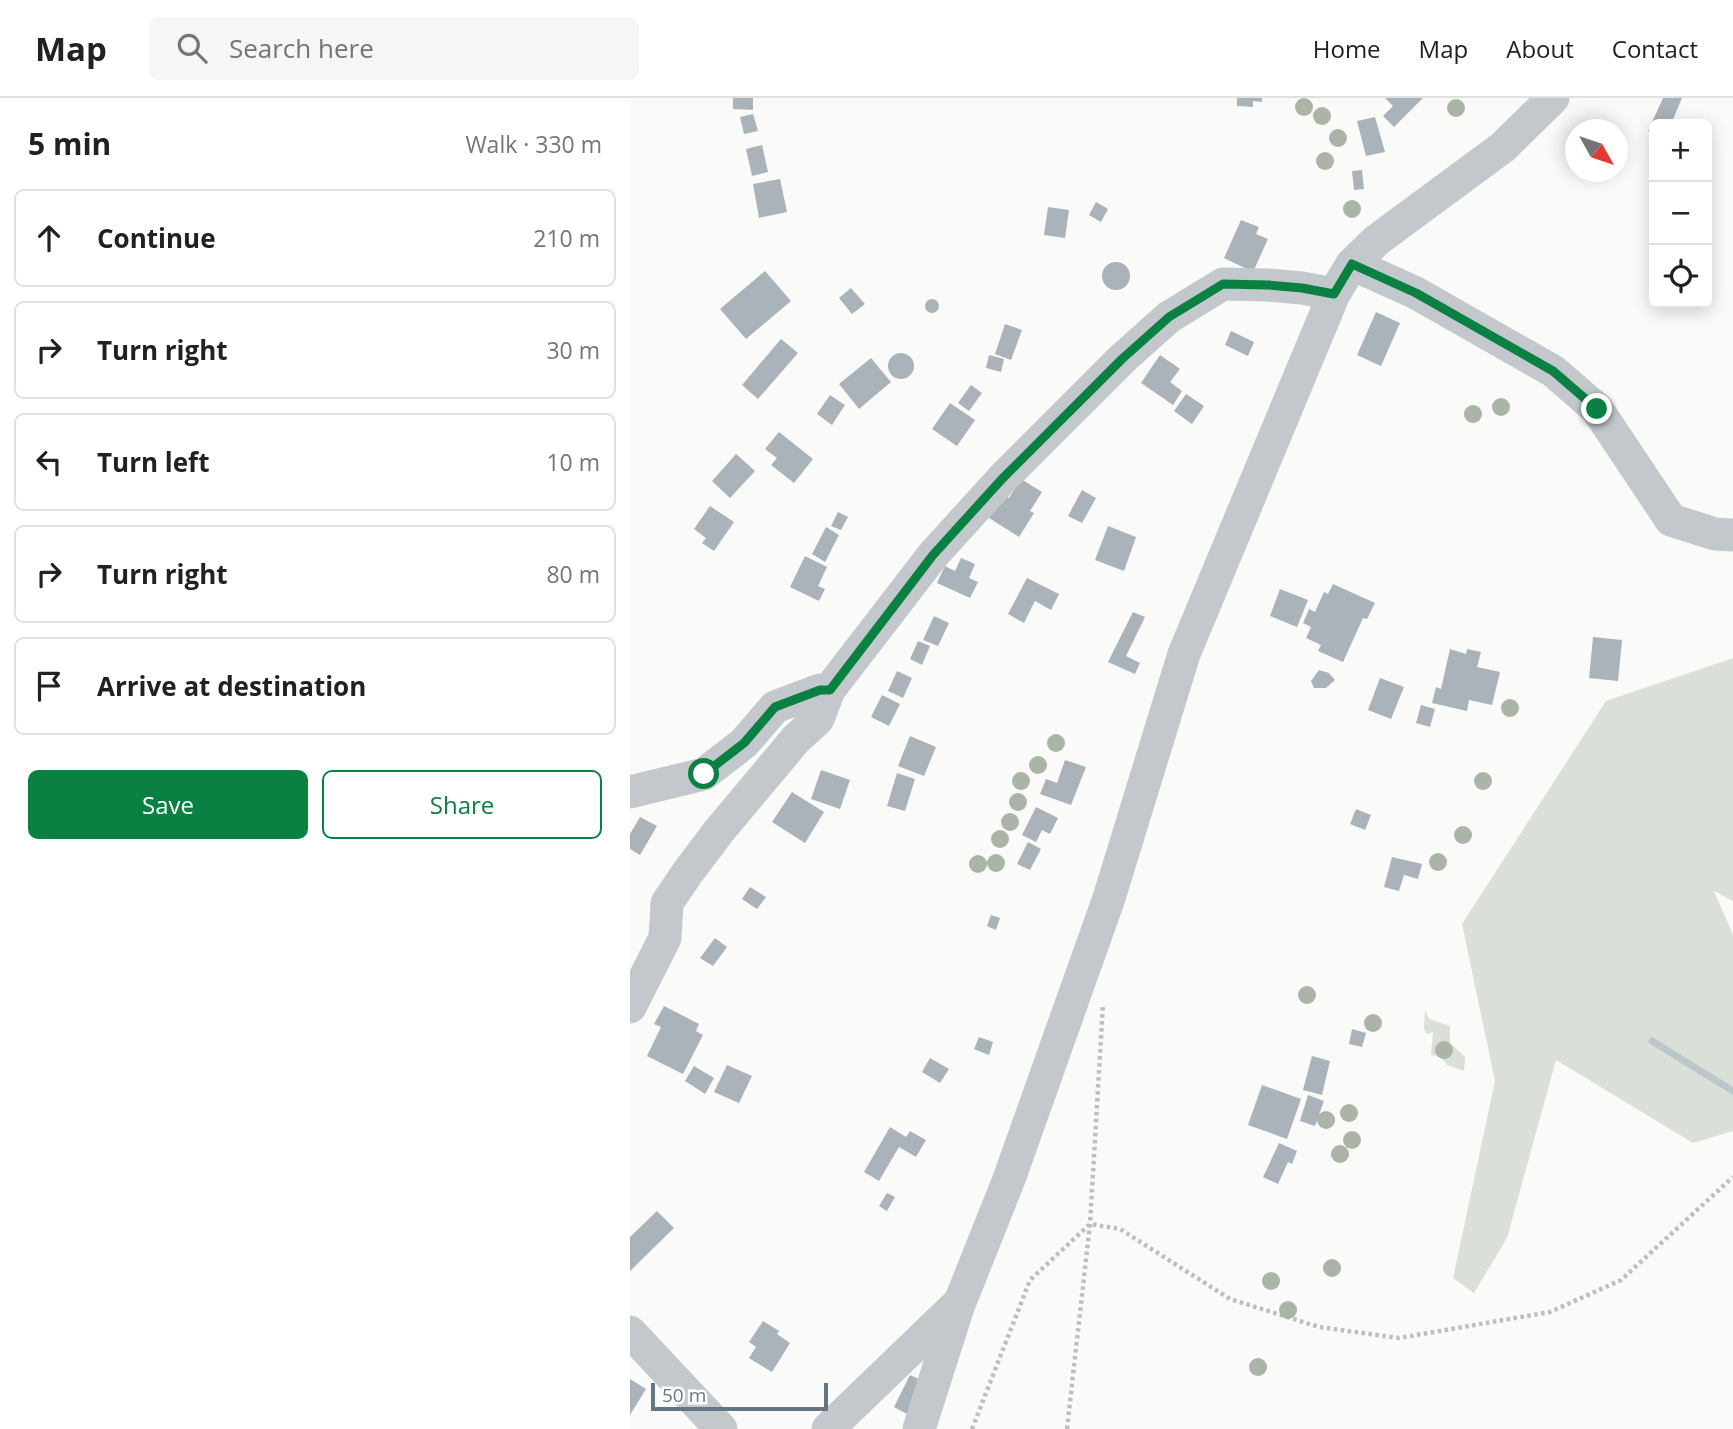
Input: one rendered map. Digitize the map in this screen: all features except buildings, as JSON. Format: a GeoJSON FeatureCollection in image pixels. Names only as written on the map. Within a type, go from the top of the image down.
{"type":"FeatureCollection","features":[{"type":"Feature","properties":{"kind":"street"},"geometry":{"type":"LineString","coordinates":[[919,1429],[960,1302],[1009,1179],[1109,898],[1184,654],[1334,294],[1352,264],[1377,240],[1503,147],[1553,98]]}},
{"type":"Feature","properties":{"kind":"street"},"geometry":{"type":"LineString","coordinates":[[1352,264],[1416,293],[1553,371],[1597,409],[1671,520],[1715,534],[1733,535]]}},
{"type":"Feature","properties":{"kind":"street"},"geometry":{"type":"LineString","coordinates":[[630,1007],[665,938],[667,903],[719,831],[796,739],[818,719],[830,690],[933,555],[1002,479],[1122,359],[1169,317],[1223,284],[1302,288],[1334,294]]}},
{"type":"Feature","properties":{"kind":"street"},"geometry":{"type":"LineString","coordinates":[[630,792],[704,774],[744,743],[775,707],[820,690],[830,690]]}},
{"type":"Feature","properties":{"kind":"street"},"geometry":{"type":"LineString","coordinates":[[828,1429],[960,1302]]}},
{"type":"Feature","properties":{"kind":"street"},"geometry":{"type":"LineString","coordinates":[[630,1332],[721,1429]]}},
{"type":"Feature","properties":{"kind":"path"},"geometry":{"type":"LineString","coordinates":[[1067,1429],[1090,1224],[1103,993]]}},
{"type":"Feature","properties":{"kind":"path"},"geometry":{"type":"LineString","coordinates":[[1090,1224],[1120,1230],[1230,1299],[1320,1327],[1399,1338],[1550,1312],[1621,1279],[1733,1177]]}},
{"type":"Feature","properties":{"kind":"path"},"geometry":{"type":"LineString","coordinates":[[972,1429],[1030,1280],[1090,1224]]}},
{"type":"Feature","properties":{"kind":"shaded area"},"geometry":{"type":"Polygon","coordinates":[[[1733,658],[1733,901],[1714,891],[1733,935],[1733,1131],[1693,1143],[1556,1060],[1507,1238],[1474,1293],[1453,1278],[1495,1081],[1462,924],[1606,701],[1733,658]]]}},
{"type":"Feature","properties":{"kind":"shaded area"},"geometry":{"type":"Polygon","coordinates":[[[1425,1010],[1429,1019],[1450,1026],[1450,1043],[1465,1057],[1464,1071],[1447,1065],[1441,1057],[1431,1055],[1433,1032],[1427,1034],[1424,1029],[1425,1010]]]}},
{"type":"Feature","properties":{"kind":"waterway"},"geometry":{"type":"LineString","coordinates":[[1652,1041],[1733,1091]]}},
{"type":"Feature","properties":{"kind":"route"},"geometry":{"type":"LineString","coordinates":[[704,774],[744,743],[775,707],[820,690],[830,690],[933,555],[1002,479],[1122,359],[1169,317],[1223,284],[1302,288],[1334,294],[1352,264],[1416,293],[1553,371],[1597,409]]}}]}
